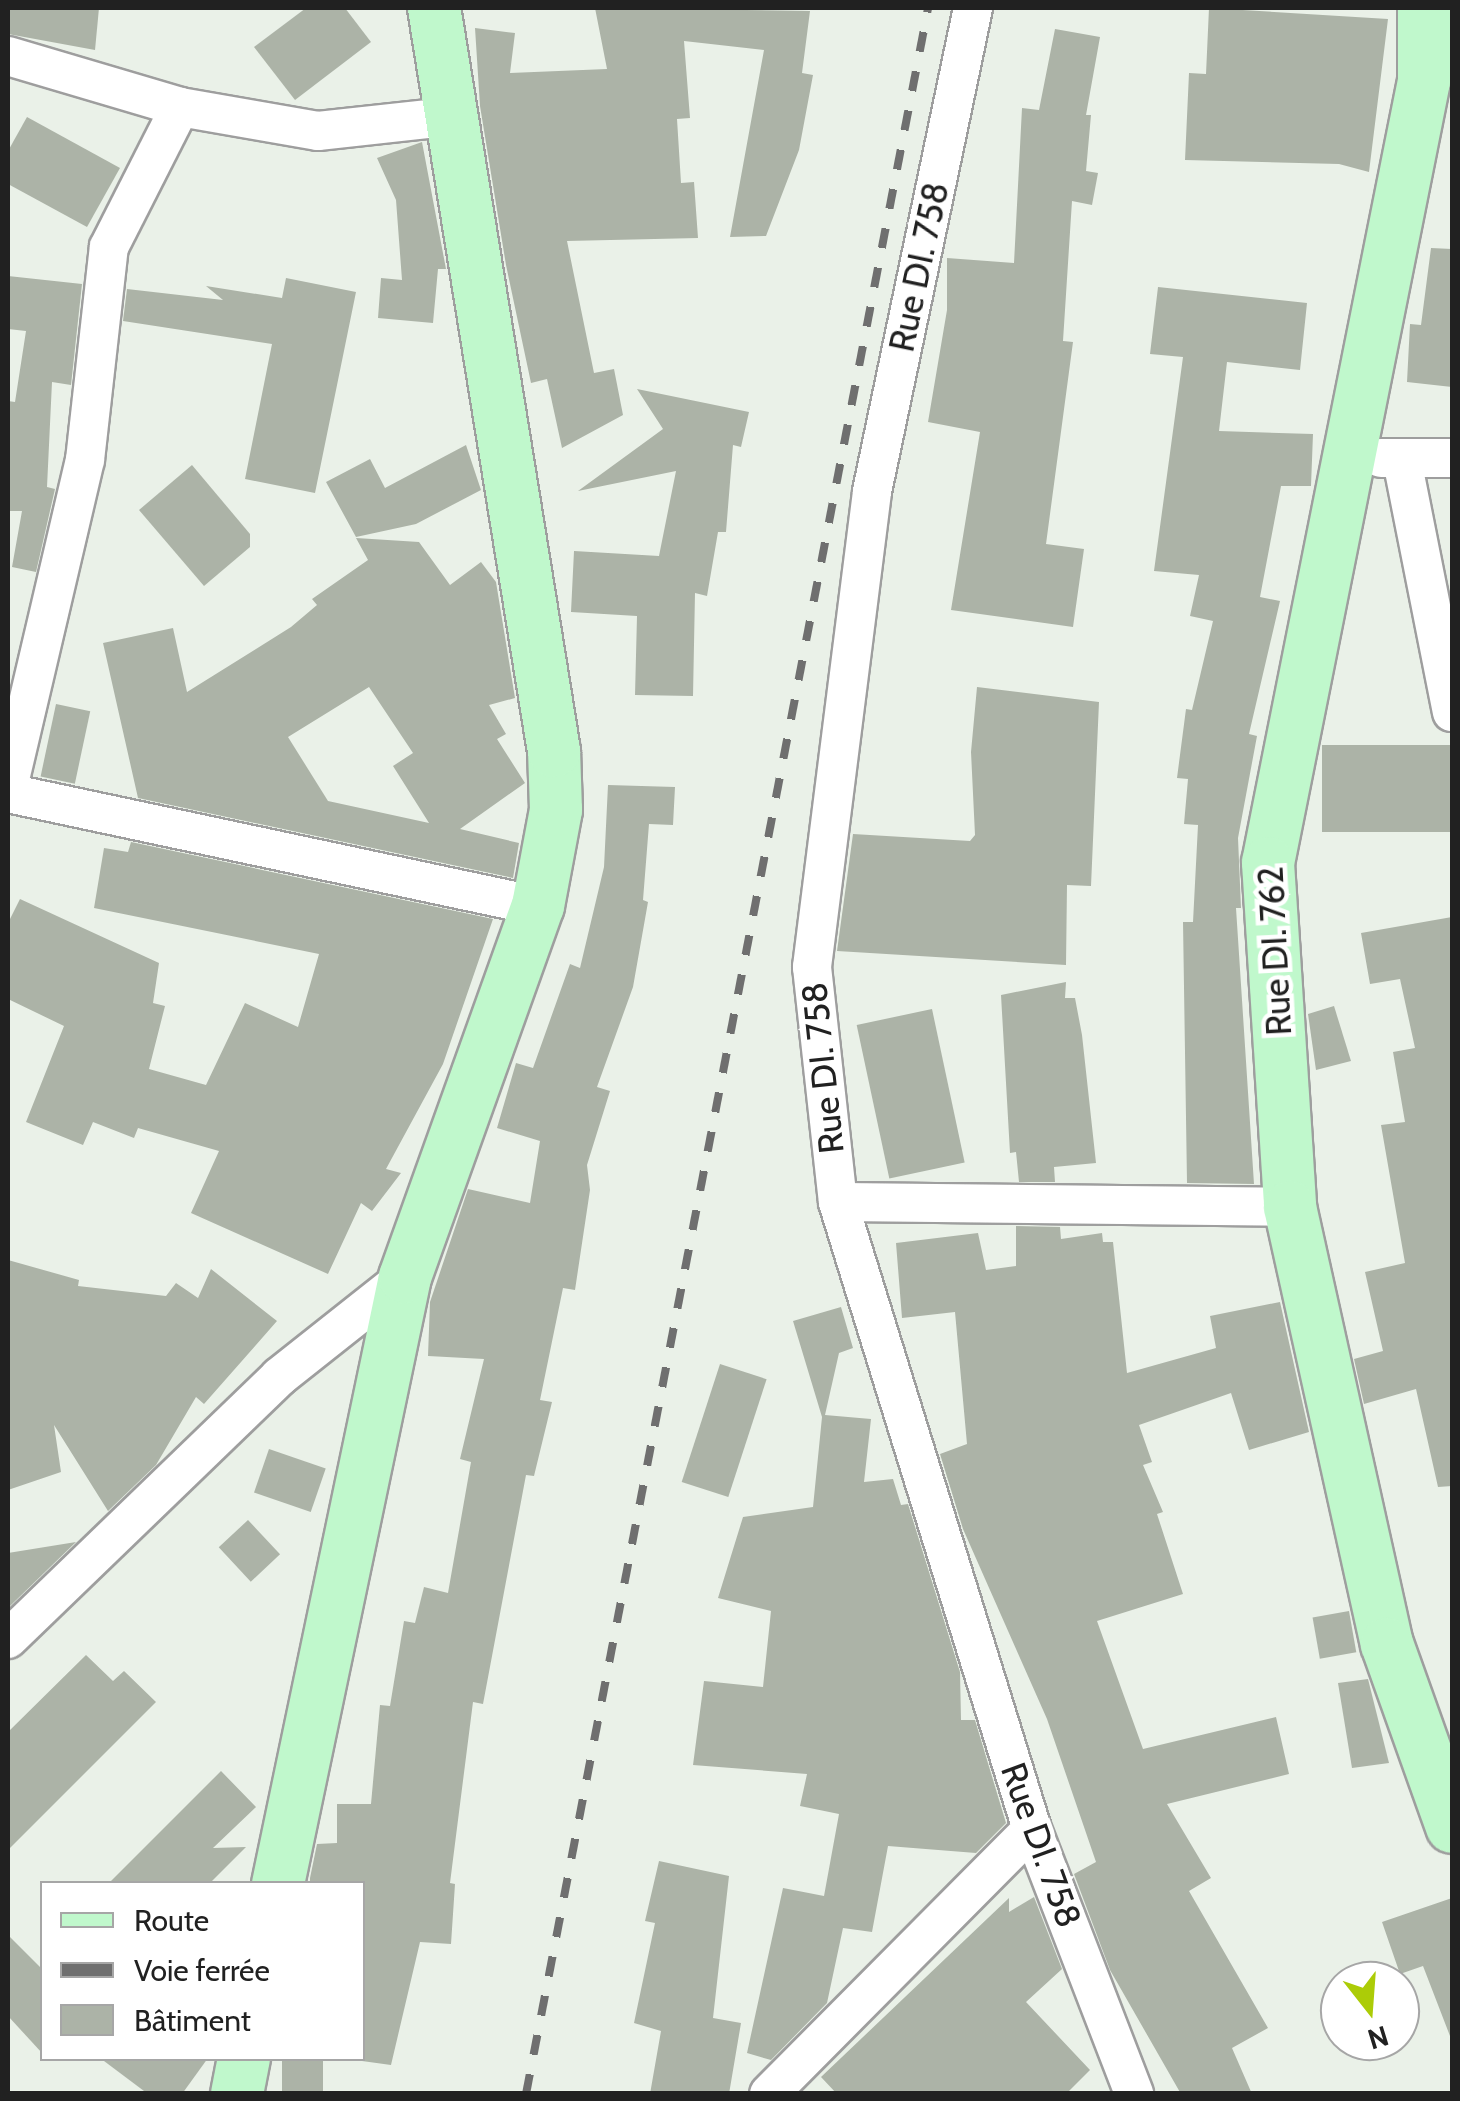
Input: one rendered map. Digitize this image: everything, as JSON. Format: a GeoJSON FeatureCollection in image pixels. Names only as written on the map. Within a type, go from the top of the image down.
{"type":"FeatureCollection","features":[{"type":"Feature","properties":{"kind":"street"},"geometry":{"type":"LineString","coordinates":[[279,1881],[405,1277],[538,906],[556,810],[554,751],[448,117],[434,8]]}},
{"type":"Feature","properties":{"kind":"street","name":"Rue DI. 758"},"geometry":{"type":"LineString","coordinates":[[974,8],[872,492],[812,967],[838,1202],[1032,1828],[1134,2094]]}},
{"type":"Feature","properties":{"kind":"street","name":"Rue DI. 762"},"geometry":{"type":"LineString","coordinates":[[1424,8],[1424,81],[1378,458],[1268,863],[1290,1207],[1388,1644],[1441,1766],[1452,1828]]}},
{"type":"Feature","properties":{"kind":"street"},"geometry":{"type":"LineString","coordinates":[[8,56],[180,107],[318,132],[448,117]]}},
{"type":"Feature","properties":{"kind":"street"},"geometry":{"type":"LineString","coordinates":[[180,107],[109,248],[85,460],[8,791],[538,906]]}},
{"type":"Feature","properties":{"kind":"street"},"geometry":{"type":"LineString","coordinates":[[1452,458],[1378,458],[1452,712]]}},
{"type":"Feature","properties":{"kind":"street"},"geometry":{"type":"LineString","coordinates":[[838,1202],[1290,1207]]}},
{"type":"Feature","properties":{"kind":"street"},"geometry":{"type":"LineString","coordinates":[[8,1639],[279,1377],[405,1277]]}},
{"type":"Feature","properties":{"kind":"street"},"geometry":{"type":"LineString","coordinates":[[769,2094],[1032,1828]]}},
{"type":"Feature","properties":{"kind":"street"},"geometry":{"type":"LineString","coordinates":[[237,2094],[243,2061]]}},
{"type":"Feature","properties":{"kind":"building"},"geometry":{"type":"Polygon","coordinates":[[[8,8],[99,8],[95,50],[8,34],[8,8]]]}},
{"type":"Feature","properties":{"kind":"building"},"geometry":{"type":"Polygon","coordinates":[[[306,8],[345,8],[371,42],[295,100],[254,47],[306,8]]]}},
{"type":"Feature","properties":{"kind":"building"},"geometry":{"type":"Polygon","coordinates":[[[595,8],[810,11],[802,73],[813,75],[799,150],[766,236],[730,237],[764,50],[684,41],[690,118],[677,119],[681,183],[694,182],[698,238],[567,241],[594,373],[614,369],[623,415],[562,448],[547,379],[531,383],[506,265],[480,106],[475,28],[515,33],[510,73],[607,69],[595,8]]]}},
{"type":"Feature","properties":{"kind":"building"},"geometry":{"type":"Polygon","coordinates":[[[1209,8],[1388,19],[1369,172],[1339,164],[1185,160],[1189,73],[1206,74],[1209,8]]]}},
{"type":"Feature","properties":{"kind":"building"},"geometry":{"type":"Polygon","coordinates":[[[1055,29],[1100,37],[1086,115],[1091,115],[1086,171],[1098,173],[1092,205],[1072,201],[1063,341],[1073,342],[1046,544],[1084,549],[1073,627],[951,610],[980,432],[928,422],[947,310],[947,258],[1014,263],[1022,108],[1039,110],[1055,29]]]}},
{"type":"Feature","properties":{"kind":"building"},"geometry":{"type":"Polygon","coordinates":[[[27,117],[120,168],[87,227],[8,184],[8,151],[27,117]]]}},
{"type":"Feature","properties":{"kind":"building"},"geometry":{"type":"Polygon","coordinates":[[[422,142],[446,269],[438,269],[433,323],[378,318],[381,278],[402,280],[396,200],[377,158],[422,142]]]}},
{"type":"Feature","properties":{"kind":"building"},"geometry":{"type":"Polygon","coordinates":[[[1431,248],[1452,249],[1452,387],[1407,382],[1410,324],[1421,325],[1431,248]]]}},
{"type":"Feature","properties":{"kind":"building"},"geometry":{"type":"Polygon","coordinates":[[[8,276],[82,284],[71,385],[52,382],[47,487],[55,489],[36,572],[12,567],[22,511],[8,511],[8,401],[15,402],[26,331],[8,329],[8,276]]]}},
{"type":"Feature","properties":{"kind":"building"},"geometry":{"type":"Polygon","coordinates":[[[286,278],[356,292],[315,493],[245,479],[272,344],[123,321],[127,289],[223,300],[206,286],[282,298],[286,278]]]}},
{"type":"Feature","properties":{"kind":"building"},"geometry":{"type":"Polygon","coordinates":[[[1158,287],[1307,303],[1300,370],[1227,362],[1219,431],[1313,434],[1311,486],[1281,486],[1260,597],[1280,601],[1249,734],[1257,736],[1238,838],[1241,908],[1236,908],[1254,1184],[1187,1183],[1183,922],[1193,922],[1198,825],[1184,824],[1188,779],[1177,778],[1186,709],[1192,710],[1213,621],[1190,616],[1199,575],[1154,571],[1183,357],[1150,354],[1158,287]]]}},
{"type":"Feature","properties":{"kind":"building"},"geometry":{"type":"Polygon","coordinates":[[[637,389],[749,412],[741,447],[733,445],[726,532],[718,532],[707,596],[695,593],[693,696],[635,695],[637,616],[571,612],[574,551],[659,556],[676,471],[578,491],[663,429],[637,389]]]}},
{"type":"Feature","properties":{"kind":"building"},"geometry":{"type":"Polygon","coordinates":[[[466,445],[481,490],[416,524],[356,537],[326,482],[370,459],[385,488],[466,445]]]}},
{"type":"Feature","properties":{"kind":"building"},"geometry":{"type":"Polygon","coordinates":[[[192,465],[250,534],[250,547],[204,586],[139,510],[192,465]]]}},
{"type":"Feature","properties":{"kind":"building"},"geometry":{"type":"Polygon","coordinates":[[[356,538],[419,542],[450,585],[481,562],[496,582],[515,698],[489,705],[506,734],[497,739],[525,783],[460,829],[519,843],[513,878],[138,798],[103,643],[173,628],[187,692],[291,627],[317,605],[312,599],[368,560],[356,538]],[[369,687],[288,737],[328,801],[429,823],[393,766],[413,753],[369,687]]]}},
{"type":"Feature","properties":{"kind":"building"},"geometry":{"type":"Polygon","coordinates":[[[977,687],[1099,702],[1091,886],[1067,885],[1066,965],[837,951],[853,834],[970,841],[975,835],[971,752],[977,687]]]}},
{"type":"Feature","properties":{"kind":"building"},"geometry":{"type":"Polygon","coordinates":[[[56,704],[90,711],[75,784],[41,776],[56,704]]]}},
{"type":"Feature","properties":{"kind":"building"},"geometry":{"type":"Polygon","coordinates":[[[1322,745],[1452,745],[1452,832],[1322,832],[1322,745]]]}},
{"type":"Feature","properties":{"kind":"building"},"geometry":{"type":"Polygon","coordinates":[[[608,785],[675,787],[673,825],[649,824],[643,900],[648,902],[633,987],[597,1087],[610,1091],[587,1165],[590,1190],[575,1290],[563,1288],[540,1400],[552,1402],[534,1476],[526,1475],[483,1704],[473,1702],[450,1883],[455,1884],[451,1944],[420,1942],[391,2065],[362,2061],[365,1881],[310,1878],[317,1844],[337,1843],[337,1804],[371,1804],[380,1705],[390,1706],[404,1621],[415,1623],[424,1587],[448,1593],[471,1462],[460,1459],[484,1359],[428,1356],[430,1302],[468,1189],[530,1203],[540,1141],[497,1128],[516,1063],[533,1068],[570,964],[580,968],[604,867],[608,785]]]}},
{"type":"Feature","properties":{"kind":"building"},"geometry":{"type":"Polygon","coordinates":[[[131,842],[493,919],[443,1064],[386,1169],[401,1173],[372,1211],[361,1203],[328,1274],[191,1213],[219,1151],[138,1128],[134,1138],[93,1122],[83,1145],[26,1122],[64,1026],[8,999],[8,923],[20,899],[159,963],[153,1003],[165,1006],[149,1069],[206,1085],[245,1003],[298,1027],[319,954],[94,908],[104,848],[128,852],[131,842]]]}},
{"type":"Feature","properties":{"kind":"building"},"geometry":{"type":"Polygon","coordinates":[[[1452,917],[1452,1486],[1438,1487],[1416,1389],[1364,1404],[1354,1359],[1383,1351],[1365,1272],[1405,1263],[1381,1125],[1405,1122],[1393,1052],[1415,1048],[1400,979],[1370,984],[1361,933],[1452,917]]]}},
{"type":"Feature","properties":{"kind":"building"},"geometry":{"type":"Polygon","coordinates":[[[1066,982],[1065,998],[1075,998],[1082,1035],[1096,1163],[1054,1167],[1055,1182],[1019,1182],[1016,1152],[1010,1153],[1001,995],[1066,982]]]}},
{"type":"Feature","properties":{"kind":"building"},"geometry":{"type":"Polygon","coordinates":[[[1334,1006],[1351,1061],[1316,1070],[1308,1014],[1334,1006]]]}},
{"type":"Feature","properties":{"kind":"building"},"geometry":{"type":"Polygon","coordinates":[[[932,1009],[965,1163],[889,1179],[857,1025],[932,1009]]]}},
{"type":"Feature","properties":{"kind":"building"},"geometry":{"type":"Polygon","coordinates":[[[1016,1226],[1060,1227],[1061,1239],[1102,1233],[1103,1242],[1113,1242],[1127,1373],[1216,1348],[1210,1316],[1280,1302],[1309,1432],[1249,1450],[1231,1393],[1139,1425],[1152,1462],[1143,1465],[1163,1512],[1157,1514],[1183,1594],[1097,1621],[1143,1749],[1276,1717],[1289,1774],[1167,1804],[1211,1878],[1189,1891],[1268,2028],[1232,2048],[1252,2094],[1181,2094],[1110,1970],[1074,1874],[1096,1862],[1047,1719],[963,1529],[940,1454],[967,1444],[955,1312],[902,1318],[896,1243],[978,1233],[986,1270],[1016,1266],[1016,1226]]]}},
{"type":"Feature","properties":{"kind":"building"},"geometry":{"type":"Polygon","coordinates":[[[8,1260],[79,1280],[78,1286],[166,1296],[176,1283],[198,1298],[211,1269],[277,1321],[204,1404],[196,1397],[156,1465],[108,1511],[54,1425],[61,1472],[8,1490],[8,1260]]]}},
{"type":"Feature","properties":{"kind":"building"},"geometry":{"type":"Polygon","coordinates":[[[841,1307],[853,1348],[839,1353],[825,1415],[871,1419],[864,1482],[893,1479],[901,1505],[908,1504],[960,1672],[961,1720],[975,1720],[1006,1823],[976,1853],[888,1846],[872,1932],[843,1928],[827,2003],[771,2060],[747,2053],[783,1888],[824,1896],[839,1814],[800,1806],[807,1774],[693,1765],[704,1681],[763,1687],[771,1611],[718,1598],[743,1517],[813,1507],[822,1417],[793,1321],[841,1307]]]}},
{"type":"Feature","properties":{"kind":"building"},"geometry":{"type":"Polygon","coordinates":[[[720,1364],[767,1379],[728,1497],[682,1482],[720,1364]]]}},
{"type":"Feature","properties":{"kind":"building"},"geometry":{"type":"Polygon","coordinates":[[[269,1449],[326,1469],[311,1512],[254,1492],[269,1449]]]}},
{"type":"Feature","properties":{"kind":"building"},"geometry":{"type":"Polygon","coordinates":[[[248,1520],[280,1554],[251,1582],[219,1547],[248,1520]]]}},
{"type":"Feature","properties":{"kind":"building"},"geometry":{"type":"Polygon","coordinates":[[[76,1542],[8,1608],[8,1553],[76,1542]]]}},
{"type":"Feature","properties":{"kind":"building"},"geometry":{"type":"Polygon","coordinates":[[[1349,1611],[1356,1652],[1320,1659],[1313,1617],[1349,1611]]]}},
{"type":"Feature","properties":{"kind":"building"},"geometry":{"type":"Polygon","coordinates":[[[86,1655],[113,1681],[124,1671],[156,1702],[8,1850],[8,1732],[86,1655]]]}},
{"type":"Feature","properties":{"kind":"building"},"geometry":{"type":"Polygon","coordinates":[[[1368,1679],[1389,1763],[1352,1768],[1338,1683],[1368,1679]]]}},
{"type":"Feature","properties":{"kind":"building"},"geometry":{"type":"Polygon","coordinates":[[[221,1771],[256,1807],[213,1848],[246,1847],[212,1881],[111,1881],[221,1771]]]}},
{"type":"Feature","properties":{"kind":"building"},"geometry":{"type":"Polygon","coordinates":[[[659,1861],[729,1876],[713,2018],[741,2023],[729,2094],[650,2094],[661,2031],[634,2023],[655,1923],[645,1921],[659,1861]]]}},
{"type":"Feature","properties":{"kind":"building"},"geometry":{"type":"Polygon","coordinates":[[[1034,1897],[1062,1969],[1026,2002],[1090,2070],[1066,2094],[837,2094],[821,2077],[1009,1898],[1009,1912],[1034,1897]]]}},
{"type":"Feature","properties":{"kind":"building"},"geometry":{"type":"Polygon","coordinates":[[[1452,1898],[1452,2035],[1420,1961],[1396,1961],[1382,1922],[1452,1898]]]}},
{"type":"Feature","properties":{"kind":"building"},"geometry":{"type":"Polygon","coordinates":[[[8,1935],[40,1967],[40,2051],[8,2016],[8,1935]]]}},
{"type":"Feature","properties":{"kind":"building"},"geometry":{"type":"Polygon","coordinates":[[[104,2061],[206,2061],[182,2094],[148,2094],[104,2061]]]}},
{"type":"Feature","properties":{"kind":"building"},"geometry":{"type":"Polygon","coordinates":[[[282,2061],[323,2061],[323,2094],[282,2094],[282,2061]]]}},
{"type":"Feature","properties":{"kind":"railway"},"geometry":{"type":"LineString","coordinates":[[526,2094],[928,8]]}}]}
